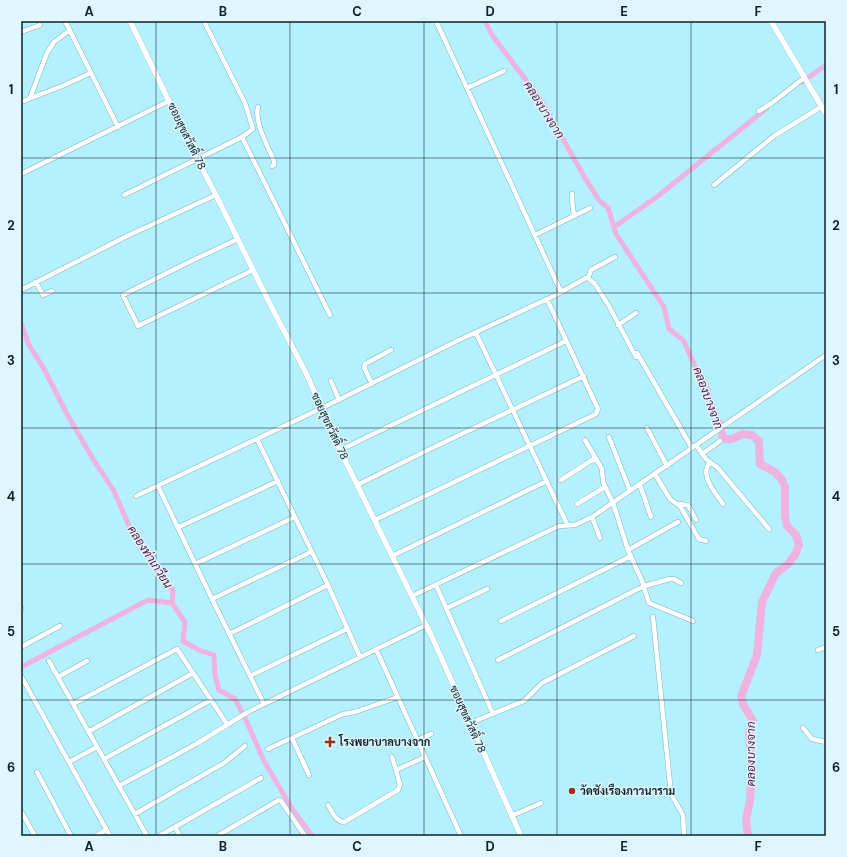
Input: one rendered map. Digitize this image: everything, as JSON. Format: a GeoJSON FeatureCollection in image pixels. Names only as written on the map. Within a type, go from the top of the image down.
{"type":"FeatureCollection","features":[{"type":"Feature","properties":{"kind":"street"},"geometry":{"type":"LineString","coordinates":[[65,21],[118,127]]}},
{"type":"Feature","properties":{"kind":"street","name":"ซอยสุขสวัสดิ์ 78"},"geometry":{"type":"LineString","coordinates":[[130,21],[197,159],[322,408],[340,450],[426,625],[520,836]]}},
{"type":"Feature","properties":{"kind":"street"},"geometry":{"type":"LineString","coordinates":[[204,21],[244,101],[253,129]]}},
{"type":"Feature","properties":{"kind":"street"},"geometry":{"type":"LineString","coordinates":[[436,21],[561,292]]}},
{"type":"Feature","properties":{"kind":"street"},"geometry":{"type":"LineString","coordinates":[[771,21],[826,114]]}},
{"type":"Feature","properties":{"kind":"street"},"geometry":{"type":"LineString","coordinates":[[21,32],[40,25]]}},
{"type":"Feature","properties":{"kind":"street"},"geometry":{"type":"LineString","coordinates":[[30,98],[47,53],[54,42],[70,30]]}},
{"type":"Feature","properties":{"kind":"street"},"geometry":{"type":"LineString","coordinates":[[468,88],[504,71]]}},
{"type":"Feature","properties":{"kind":"street"},"geometry":{"type":"LineString","coordinates":[[21,102],[91,73]]}},
{"type":"Feature","properties":{"kind":"street"},"geometry":{"type":"LineString","coordinates":[[759,111],[806,80]]}},
{"type":"Feature","properties":{"kind":"street"},"geometry":{"type":"LineString","coordinates":[[21,174],[170,101]]}},
{"type":"Feature","properties":{"kind":"street"},"geometry":{"type":"LineString","coordinates":[[258,107],[257,114],[260,128],[274,161],[274,165],[272,166]]}},
{"type":"Feature","properties":{"kind":"street"},"geometry":{"type":"LineString","coordinates":[[714,185],[774,136],[821,107]]}},
{"type":"Feature","properties":{"kind":"street"},"geometry":{"type":"LineString","coordinates":[[124,195],[242,137],[253,129],[260,128]]}},
{"type":"Feature","properties":{"kind":"street"},"geometry":{"type":"LineString","coordinates":[[242,137],[330,315]]}},
{"type":"Feature","properties":{"kind":"street"},"geometry":{"type":"LineString","coordinates":[[572,194],[574,216]]}},
{"type":"Feature","properties":{"kind":"street"},"geometry":{"type":"LineString","coordinates":[[21,290],[127,236],[216,195]]}},
{"type":"Feature","properties":{"kind":"street"},"geometry":{"type":"LineString","coordinates":[[535,235],[590,208]]}},
{"type":"Feature","properties":{"kind":"street"},"geometry":{"type":"LineString","coordinates":[[238,239],[123,295],[138,326],[253,270]]}},
{"type":"Feature","properties":{"kind":"street"},"geometry":{"type":"LineString","coordinates":[[136,496],[258,439],[547,299],[588,278],[591,270],[615,257]]}},
{"type":"Feature","properties":{"kind":"street"},"geometry":{"type":"LineString","coordinates":[[588,278],[595,284],[609,306],[636,357]]}},
{"type":"Feature","properties":{"kind":"street"},"geometry":{"type":"LineString","coordinates":[[36,282],[43,294],[52,291]]}},
{"type":"Feature","properties":{"kind":"street"},"geometry":{"type":"LineString","coordinates":[[374,520],[598,412],[584,376],[547,299]]}},
{"type":"Feature","properties":{"kind":"street"},"geometry":{"type":"LineString","coordinates":[[618,324],[636,313]]}},
{"type":"Feature","properties":{"kind":"street"},"geometry":{"type":"LineString","coordinates":[[476,333],[568,526]]}},
{"type":"Feature","properties":{"kind":"street"},"geometry":{"type":"LineString","coordinates":[[625,334],[694,447],[718,468],[769,529]]}},
{"type":"Feature","properties":{"kind":"street"},"geometry":{"type":"LineString","coordinates":[[340,450],[566,341]]}},
{"type":"Feature","properties":{"kind":"street"},"geometry":{"type":"LineString","coordinates":[[372,384],[364,367],[365,364],[390,350]]}},
{"type":"Feature","properties":{"kind":"street"},"geometry":{"type":"LineString","coordinates":[[412,596],[559,526],[575,525],[592,517],[826,355]]}},
{"type":"Feature","properties":{"kind":"street"},"geometry":{"type":"LineString","coordinates":[[357,485],[584,376]]}},
{"type":"Feature","properties":{"kind":"street"},"geometry":{"type":"LineString","coordinates":[[331,381],[339,400]]}},
{"type":"Feature","properties":{"kind":"street"},"geometry":{"type":"LineString","coordinates":[[647,428],[667,466]]}},
{"type":"Feature","properties":{"kind":"street"},"geometry":{"type":"LineString","coordinates":[[609,437],[630,492]]}},
{"type":"Feature","properties":{"kind":"street"},"geometry":{"type":"LineString","coordinates":[[258,439],[328,585],[360,657]]}},
{"type":"Feature","properties":{"kind":"street"},"geometry":{"type":"LineString","coordinates":[[585,440],[602,470],[602,479],[613,503],[628,550],[644,586],[649,603],[693,621]]}},
{"type":"Feature","properties":{"kind":"street"},"geometry":{"type":"LineString","coordinates":[[702,454],[720,441]]}},
{"type":"Feature","properties":{"kind":"street"},"geometry":{"type":"LineString","coordinates":[[561,480],[595,458]]}},
{"type":"Feature","properties":{"kind":"street"},"geometry":{"type":"LineString","coordinates":[[710,462],[706,469],[708,480],[722,504]]}},
{"type":"Feature","properties":{"kind":"street"},"geometry":{"type":"LineString","coordinates":[[655,474],[670,499],[679,504],[688,505],[696,520]]}},
{"type":"Feature","properties":{"kind":"street"},"geometry":{"type":"LineString","coordinates":[[179,527],[278,481]]}},
{"type":"Feature","properties":{"kind":"street"},"geometry":{"type":"LineString","coordinates":[[392,556],[547,481]]}},
{"type":"Feature","properties":{"kind":"street"},"geometry":{"type":"LineString","coordinates":[[640,485],[651,517]]}},
{"type":"Feature","properties":{"kind":"street"},"geometry":{"type":"LineString","coordinates":[[158,486],[264,704]]}},
{"type":"Feature","properties":{"kind":"street"},"geometry":{"type":"LineString","coordinates":[[577,504],[605,487]]}},
{"type":"Feature","properties":{"kind":"street"},"geometry":{"type":"LineString","coordinates":[[679,504],[699,539],[706,541]]}},
{"type":"Feature","properties":{"kind":"street"},"geometry":{"type":"LineString","coordinates":[[195,564],[295,517]]}},
{"type":"Feature","properties":{"kind":"street"},"geometry":{"type":"LineString","coordinates":[[592,517],[600,538]]}},
{"type":"Feature","properties":{"kind":"street"},"geometry":{"type":"LineString","coordinates":[[628,550],[678,522]]}},
{"type":"Feature","properties":{"kind":"street"},"geometry":{"type":"LineString","coordinates":[[212,599],[312,552]]}},
{"type":"Feature","properties":{"kind":"street"},"geometry":{"type":"LineString","coordinates":[[501,621],[631,556]]}},
{"type":"Feature","properties":{"kind":"street"},"geometry":{"type":"LineString","coordinates":[[498,660],[644,586],[670,579],[674,579],[681,583]]}},
{"type":"Feature","properties":{"kind":"street"},"geometry":{"type":"LineString","coordinates":[[229,634],[328,585]]}},
{"type":"Feature","properties":{"kind":"street"},"geometry":{"type":"LineString","coordinates":[[436,585],[493,714]]}},
{"type":"Feature","properties":{"kind":"street"},"geometry":{"type":"LineString","coordinates":[[447,608],[487,589]]}},
{"type":"Feature","properties":{"kind":"street"},"geometry":{"type":"LineString","coordinates":[[653,617],[671,794],[683,815],[684,836]]}},
{"type":"Feature","properties":{"kind":"street"},"geometry":{"type":"LineString","coordinates":[[119,786],[196,744],[248,712],[426,625]]}},
{"type":"Feature","properties":{"kind":"street"},"geometry":{"type":"LineString","coordinates":[[21,647],[60,626]]}},
{"type":"Feature","properties":{"kind":"street"},"geometry":{"type":"LineString","coordinates":[[250,676],[347,629]]}},
{"type":"Feature","properties":{"kind":"street"},"geometry":{"type":"LineString","coordinates":[[470,723],[524,701],[542,683],[634,636]]}},
{"type":"Feature","properties":{"kind":"street"},"geometry":{"type":"LineString","coordinates":[[818,650],[826,647]]}},
{"type":"Feature","properties":{"kind":"street"},"geometry":{"type":"LineString","coordinates":[[73,704],[176,649],[179,650],[227,724]]}},
{"type":"Feature","properties":{"kind":"street"},"geometry":{"type":"LineString","coordinates":[[376,650],[460,836]]}},
{"type":"Feature","properties":{"kind":"street"},"geometry":{"type":"LineString","coordinates":[[48,661],[147,836]]}},
{"type":"Feature","properties":{"kind":"street"},"geometry":{"type":"LineString","coordinates":[[58,677],[87,661]]}},
{"type":"Feature","properties":{"kind":"street"},"geometry":{"type":"LineString","coordinates":[[88,732],[193,673]]}},
{"type":"Feature","properties":{"kind":"street"},"geometry":{"type":"LineString","coordinates":[[21,676],[110,836]]}},
{"type":"Feature","properties":{"kind":"street"},"geometry":{"type":"LineString","coordinates":[[268,749],[343,714],[355,712],[398,697]]}},
{"type":"Feature","properties":{"kind":"street"},"geometry":{"type":"LineString","coordinates":[[104,759],[211,700]]}},
{"type":"Feature","properties":{"kind":"street"},"geometry":{"type":"LineString","coordinates":[[803,728],[812,739],[826,742]]}},
{"type":"Feature","properties":{"kind":"street"},"geometry":{"type":"LineString","coordinates":[[417,740],[431,734]]}},
{"type":"Feature","properties":{"kind":"street"},"geometry":{"type":"LineString","coordinates":[[292,738],[309,775]]}},
{"type":"Feature","properties":{"kind":"street"},"geometry":{"type":"LineString","coordinates":[[135,814],[224,763],[245,746]]}},
{"type":"Feature","properties":{"kind":"street"},"geometry":{"type":"LineString","coordinates":[[69,762],[97,747]]}},
{"type":"Feature","properties":{"kind":"street"},"geometry":{"type":"LineString","coordinates":[[328,805],[336,819],[344,822],[398,790],[400,785],[392,757]]}},
{"type":"Feature","properties":{"kind":"street"},"geometry":{"type":"LineString","coordinates":[[396,770],[425,757]]}},
{"type":"Feature","properties":{"kind":"street"},"geometry":{"type":"LineString","coordinates":[[37,772],[72,836]]}},
{"type":"Feature","properties":{"kind":"street"},"geometry":{"type":"LineString","coordinates":[[160,836],[261,778]]}},
{"type":"Feature","properties":{"kind":"street"},"geometry":{"type":"LineString","coordinates":[[217,836],[278,800],[281,801],[305,836]]}},
{"type":"Feature","properties":{"kind":"street"},"geometry":{"type":"LineString","coordinates":[[512,816],[541,803]]}},
{"type":"Feature","properties":{"kind":"street"},"geometry":{"type":"LineString","coordinates":[[21,811],[35,836]]}},
{"type":"Feature","properties":{"kind":"street"},"geometry":{"type":"LineString","coordinates":[[175,827],[180,836]]}},
{"type":"Feature","properties":{"kind":"street"},"geometry":{"type":"LineString","coordinates":[[96,836],[106,830]]}},
{"type":"Feature","properties":{"kind":"waterway","name":"คลองบางจาก"},"geometry":{"type":"LineString","coordinates":[[485,21],[492,35],[541,100],[585,178],[599,200],[608,208],[616,234],[664,307],[669,329],[684,341],[696,369],[705,383],[719,423]]}},
{"type":"Feature","properties":{"kind":"waterway"},"geometry":{"type":"LineString","coordinates":[[802,82],[826,65]]}},
{"type":"Feature","properties":{"kind":"waterway"},"geometry":{"type":"LineString","coordinates":[[614,227],[658,196],[767,108]]}},
{"type":"Feature","properties":{"kind":"waterway","name":"คลองท่าเกวียน"},"geometry":{"type":"LineString","coordinates":[[21,323],[29,345],[44,369],[68,416],[93,459],[114,491],[130,528],[148,553],[164,580],[173,590],[172,603],[185,622],[183,641],[199,650],[214,655],[215,675],[219,690],[235,699],[264,761],[291,807],[312,836]]}},
{"type":"Feature","properties":{"kind":"waterway","name":"คลองบางจาก"},"geometry":{"type":"LineString","coordinates":[[719,423],[723,438],[731,439],[742,434],[752,435],[759,441],[760,464],[775,472],[782,480],[785,487],[785,516],[787,526],[796,535],[799,545],[795,555],[788,564],[776,573],[762,602],[757,655],[741,697],[744,706],[753,721],[749,734],[752,769],[750,801],[746,819],[748,836]]}},
{"type":"Feature","properties":{"kind":"waterway"},"geometry":{"type":"LineString","coordinates":[[21,667],[148,600],[172,603]]}},
{"type":"Feature","properties":{"kind":"place","name":"โรงพยาบาลบางจาก"},"geometry":{"type":"Point","coordinates":[330,742]}},
{"type":"Feature","properties":{"kind":"place","name":"วัดชังเรืองภาวนาราม"},"geometry":{"type":"Point","coordinates":[572,791]}}]}
